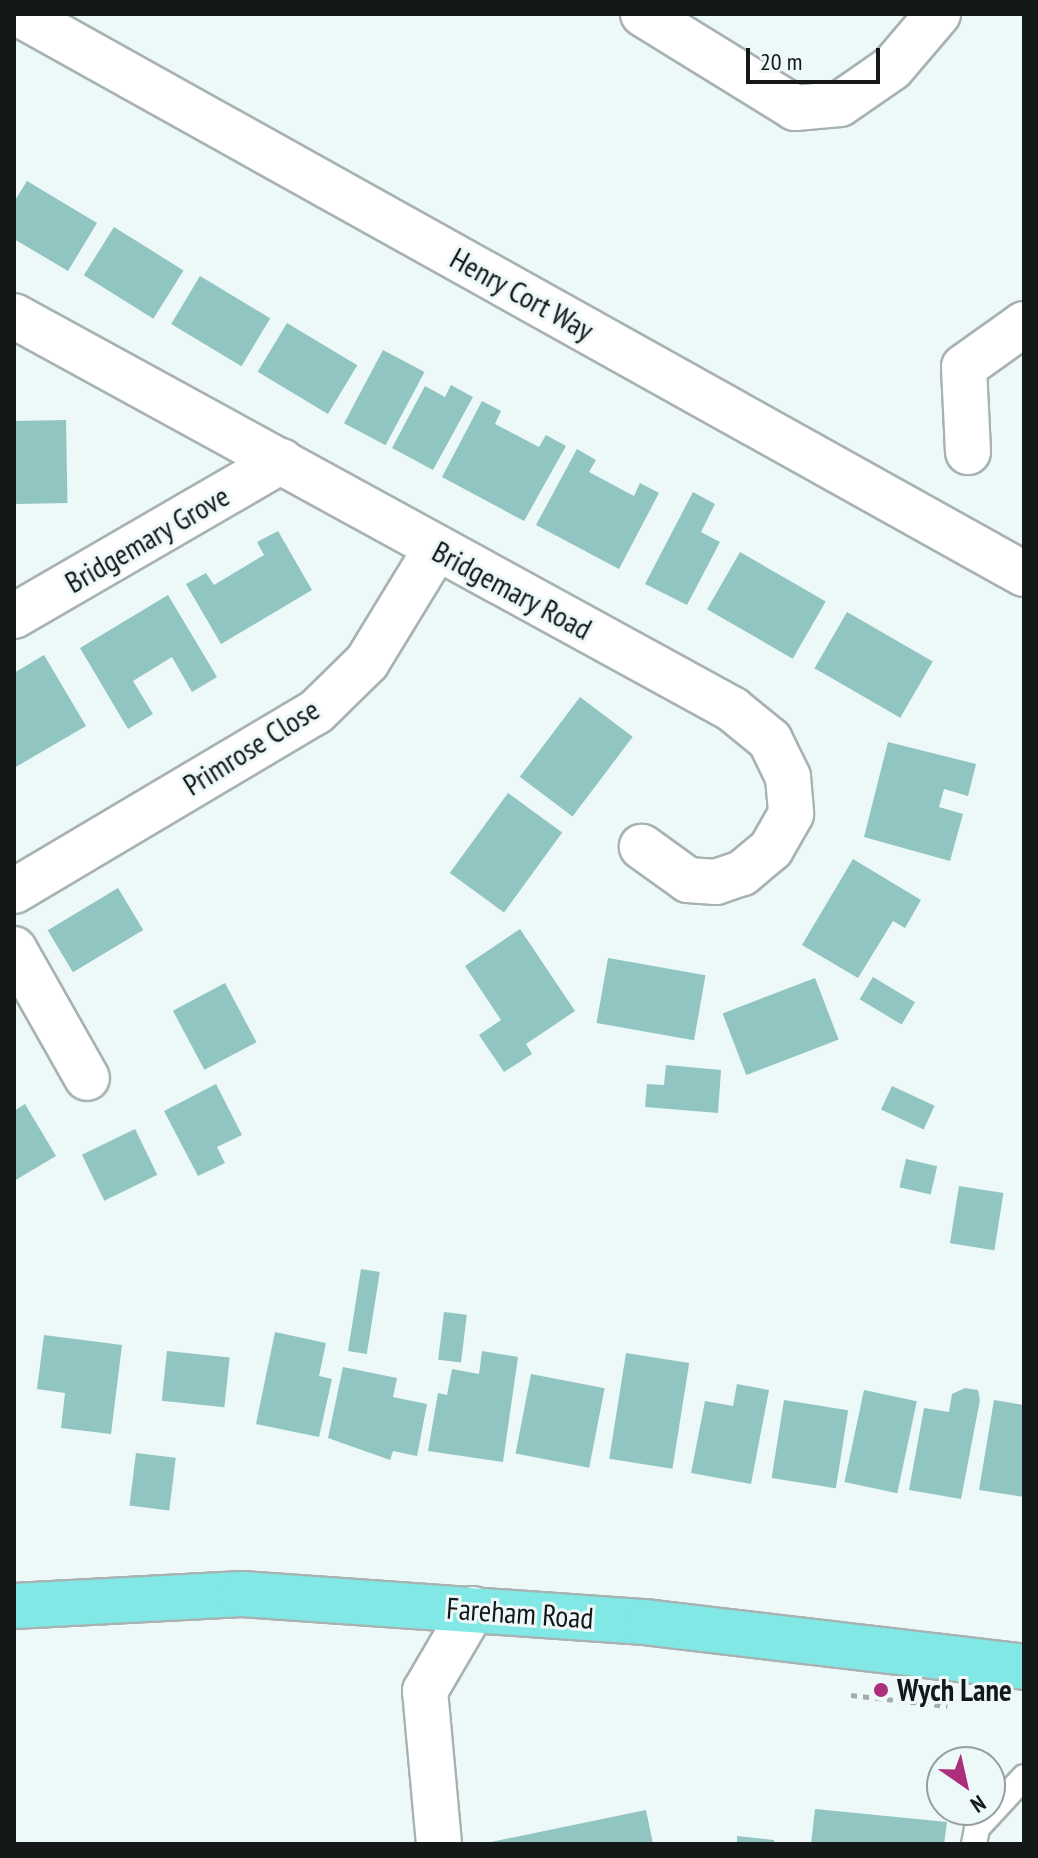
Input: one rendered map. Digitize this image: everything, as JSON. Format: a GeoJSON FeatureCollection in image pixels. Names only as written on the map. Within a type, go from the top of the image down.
{"type":"FeatureCollection","features":[{"type":"Feature","properties":{"kind":"main road","name":"Fareham Road"},"geometry":{"type":"LineString","coordinates":[[14,1606],[242,1594],[473,1609],[1024,1667]]}},
{"type":"Feature","properties":{"kind":"street","name":"Henry Cort Way"},"geometry":{"type":"LineString","coordinates":[[19,14],[1024,574]]}},
{"type":"Feature","properties":{"kind":"street"},"geometry":{"type":"LineString","coordinates":[[643,14],[795,108],[840,104],[892,68],[938,14]]}},
{"type":"Feature","properties":{"kind":"street","name":"Bridgemary Road"},"geometry":{"type":"LineString","coordinates":[[14,316],[732,709],[770,740],[788,777],[791,814],[771,849],[742,873],[716,882],[688,880],[642,847]]}},
{"type":"Feature","properties":{"kind":"street"},"geometry":{"type":"LineString","coordinates":[[968,452],[964,367],[1024,324]]}},
{"type":"Feature","properties":{"kind":"street","name":"Bridgemary Grove"},"geometry":{"type":"LineString","coordinates":[[14,616],[281,461]]}},
{"type":"Feature","properties":{"kind":"street","name":"Primrose Close"},"geometry":{"type":"LineString","coordinates":[[14,891],[316,712],[367,662],[436,549]]}},
{"type":"Feature","properties":{"kind":"street"},"geometry":{"type":"LineString","coordinates":[[14,949],[87,1078]]}},
{"type":"Feature","properties":{"kind":"street"},"geometry":{"type":"LineString","coordinates":[[439,1844],[425,1691],[473,1609]]}},
{"type":"Feature","properties":{"kind":"lane"},"geometry":{"type":"LineString","coordinates":[[974,1844],[977,1828],[1024,1777]]}},
{"type":"Feature","properties":{"kind":"building"},"geometry":{"type":"Polygon","coordinates":[[[27,181],[97,223],[68,271],[14,239],[14,202],[27,181]]]}},
{"type":"Feature","properties":{"kind":"building"},"geometry":{"type":"Polygon","coordinates":[[[114,227],[184,270],[153,319],[84,275],[114,227]]]}},
{"type":"Feature","properties":{"kind":"building"},"geometry":{"type":"Polygon","coordinates":[[[200,276],[270,318],[241,366],[171,324],[200,276]]]}},
{"type":"Feature","properties":{"kind":"building"},"geometry":{"type":"Polygon","coordinates":[[[287,323],[357,365],[328,414],[258,372],[287,323]]]}},
{"type":"Feature","properties":{"kind":"building"},"geometry":{"type":"Polygon","coordinates":[[[383,350],[424,372],[386,445],[344,423],[383,350]]]}},
{"type":"Feature","properties":{"kind":"building"},"geometry":{"type":"Polygon","coordinates":[[[451,385],[473,397],[433,470],[392,448],[425,386],[445,397],[451,385]]]}},
{"type":"Feature","properties":{"kind":"building"},"geometry":{"type":"Polygon","coordinates":[[[482,401],[501,411],[495,424],[539,447],[546,435],[566,446],[524,521],[442,477],[482,401]]]}},
{"type":"Feature","properties":{"kind":"building"},"geometry":{"type":"Polygon","coordinates":[[[66,420],[67,503],[15,504],[14,421],[66,420]]]}},
{"type":"Feature","properties":{"kind":"building"},"geometry":{"type":"Polygon","coordinates":[[[577,449],[596,460],[589,472],[634,496],[640,483],[659,493],[619,569],[536,525],[577,449]]]}},
{"type":"Feature","properties":{"kind":"building"},"geometry":{"type":"Polygon","coordinates":[[[693,492],[715,504],[701,532],[720,542],[687,605],[645,584],[693,492]]]}},
{"type":"Feature","properties":{"kind":"building"},"geometry":{"type":"Polygon","coordinates":[[[278,531],[312,590],[221,644],[186,584],[206,573],[214,585],[264,555],[257,542],[278,531]]]}},
{"type":"Feature","properties":{"kind":"building"},"geometry":{"type":"Polygon","coordinates":[[[740,552],[826,602],[793,659],[707,609],[740,552]]]}},
{"type":"Feature","properties":{"kind":"building"},"geometry":{"type":"Polygon","coordinates":[[[168,595],[217,677],[192,692],[172,657],[133,681],[153,714],[128,729],[80,648],[168,595]]]}},
{"type":"Feature","properties":{"kind":"building"},"geometry":{"type":"Polygon","coordinates":[[[847,612],[933,662],[900,718],[814,668],[847,612]]]}},
{"type":"Feature","properties":{"kind":"building"},"geometry":{"type":"Polygon","coordinates":[[[44,655],[86,726],[14,768],[14,673],[44,655]]]}},
{"type":"Feature","properties":{"kind":"building"},"geometry":{"type":"Polygon","coordinates":[[[580,697],[633,737],[573,817],[520,777],[580,697]]]}},
{"type":"Feature","properties":{"kind":"building"},"geometry":{"type":"Polygon","coordinates":[[[888,742],[976,764],[968,796],[944,789],[939,807],[963,814],[950,861],[864,837],[888,742]]]}},
{"type":"Feature","properties":{"kind":"building"},"geometry":{"type":"Polygon","coordinates":[[[508,793],[562,832],[504,912],[450,873],[508,793]]]}},
{"type":"Feature","properties":{"kind":"building"},"geometry":{"type":"Polygon","coordinates":[[[853,859],[921,900],[905,928],[893,921],[858,978],[802,945],[853,859]]]}},
{"type":"Feature","properties":{"kind":"building"},"geometry":{"type":"Polygon","coordinates":[[[118,888],[143,930],[73,972],[48,930],[118,888]]]}},
{"type":"Feature","properties":{"kind":"building"},"geometry":{"type":"Polygon","coordinates":[[[520,929],[575,1011],[526,1044],[532,1054],[504,1072],[479,1035],[501,1020],[465,966],[520,929]]]}},
{"type":"Feature","properties":{"kind":"building"},"geometry":{"type":"Polygon","coordinates":[[[608,958],[705,975],[694,1040],[597,1023],[608,958]]]}},
{"type":"Feature","properties":{"kind":"building"},"geometry":{"type":"Polygon","coordinates":[[[873,977],[915,1002],[902,1025],[860,999],[873,977]]]}},
{"type":"Feature","properties":{"kind":"building"},"geometry":{"type":"Polygon","coordinates":[[[815,978],[839,1040],[746,1075],[723,1013],[815,978]]]}},
{"type":"Feature","properties":{"kind":"building"},"geometry":{"type":"Polygon","coordinates":[[[225,983],[256,1042],[204,1070],[173,1011],[225,983]]]}},
{"type":"Feature","properties":{"kind":"building"},"geometry":{"type":"Polygon","coordinates":[[[666,1065],[721,1070],[718,1113],[645,1107],[647,1084],[664,1085],[666,1065]]]}},
{"type":"Feature","properties":{"kind":"building"},"geometry":{"type":"Polygon","coordinates":[[[216,1084],[242,1135],[217,1147],[225,1163],[198,1176],[164,1111],[216,1084]]]}},
{"type":"Feature","properties":{"kind":"building"},"geometry":{"type":"Polygon","coordinates":[[[892,1086],[935,1106],[924,1129],[881,1110],[892,1086]]]}},
{"type":"Feature","properties":{"kind":"building"},"geometry":{"type":"Polygon","coordinates":[[[25,1104],[56,1156],[14,1181],[14,1111],[25,1104]]]}},
{"type":"Feature","properties":{"kind":"building"},"geometry":{"type":"Polygon","coordinates":[[[135,1129],[157,1175],[104,1201],[82,1155],[135,1129]]]}},
{"type":"Feature","properties":{"kind":"building"},"geometry":{"type":"Polygon","coordinates":[[[906,1159],[937,1166],[931,1194],[899,1187],[906,1159]]]}},
{"type":"Feature","properties":{"kind":"building"},"geometry":{"type":"Polygon","coordinates":[[[959,1186],[1003,1193],[994,1250],[950,1243],[959,1186]]]}},
{"type":"Feature","properties":{"kind":"building"},"geometry":{"type":"Polygon","coordinates":[[[361,1269],[380,1272],[367,1354],[348,1351],[361,1269]]]}},
{"type":"Feature","properties":{"kind":"building"},"geometry":{"type":"Polygon","coordinates":[[[444,1312],[467,1315],[461,1362],[438,1360],[444,1312]]]}},
{"type":"Feature","properties":{"kind":"building"},"geometry":{"type":"Polygon","coordinates":[[[275,1332],[326,1343],[319,1376],[332,1379],[319,1437],[256,1424],[275,1332]]]}},
{"type":"Feature","properties":{"kind":"building"},"geometry":{"type":"Polygon","coordinates":[[[44,1335],[122,1345],[111,1434],[61,1428],[65,1393],[37,1389],[44,1335]]]}},
{"type":"Feature","properties":{"kind":"building"},"geometry":{"type":"Polygon","coordinates":[[[167,1351],[230,1358],[224,1407],[162,1401],[167,1351]]]}},
{"type":"Feature","properties":{"kind":"building"},"geometry":{"type":"Polygon","coordinates":[[[482,1351],[518,1357],[503,1462],[428,1451],[438,1393],[447,1395],[452,1369],[479,1374],[482,1351]]]}},
{"type":"Feature","properties":{"kind":"building"},"geometry":{"type":"Polygon","coordinates":[[[626,1353],[689,1363],[672,1469],[609,1459],[626,1353]]]}},
{"type":"Feature","properties":{"kind":"building"},"geometry":{"type":"Polygon","coordinates":[[[343,1367],[397,1378],[393,1397],[427,1404],[417,1456],[393,1451],[390,1460],[328,1438],[343,1367]]]}},
{"type":"Feature","properties":{"kind":"building"},"geometry":{"type":"Polygon","coordinates":[[[531,1374],[605,1388],[589,1468],[516,1454],[531,1374]]]}},
{"type":"Feature","properties":{"kind":"building"},"geometry":{"type":"Polygon","coordinates":[[[737,1384],[769,1390],[751,1484],[691,1473],[705,1401],[733,1406],[737,1384]]]}},
{"type":"Feature","properties":{"kind":"building"},"geometry":{"type":"Polygon","coordinates":[[[965,1388],[978,1390],[980,1400],[961,1499],[909,1490],[924,1408],[949,1412],[952,1394],[965,1388]]]}},
{"type":"Feature","properties":{"kind":"building"},"geometry":{"type":"Polygon","coordinates":[[[864,1390],[917,1401],[897,1493],[844,1482],[864,1390]]]}},
{"type":"Feature","properties":{"kind":"building"},"geometry":{"type":"Polygon","coordinates":[[[784,1400],[848,1410],[836,1488],[772,1478],[784,1400]]]}},
{"type":"Feature","properties":{"kind":"building"},"geometry":{"type":"Polygon","coordinates":[[[994,1400],[1024,1405],[1024,1497],[979,1490],[994,1400]]]}},
{"type":"Feature","properties":{"kind":"building"},"geometry":{"type":"Polygon","coordinates":[[[136,1453],[176,1458],[169,1510],[130,1506],[136,1453]]]}},
{"type":"Feature","properties":{"kind":"building"},"geometry":{"type":"Polygon","coordinates":[[[815,1809],[926,1820],[926,1826],[946,1826],[944,1844],[811,1844],[815,1809]]]}},
{"type":"Feature","properties":{"kind":"building"},"geometry":{"type":"Polygon","coordinates":[[[646,1810],[653,1844],[486,1843],[646,1810]]]}},
{"type":"Feature","properties":{"kind":"building"},"geometry":{"type":"Polygon","coordinates":[[[737,1836],[774,1840],[774,1844],[737,1844],[737,1836]]]}},
{"type":"Feature","properties":{"kind":"place","name":"Wych Lane"},"geometry":{"type":"Point","coordinates":[881,1690]}}]}
